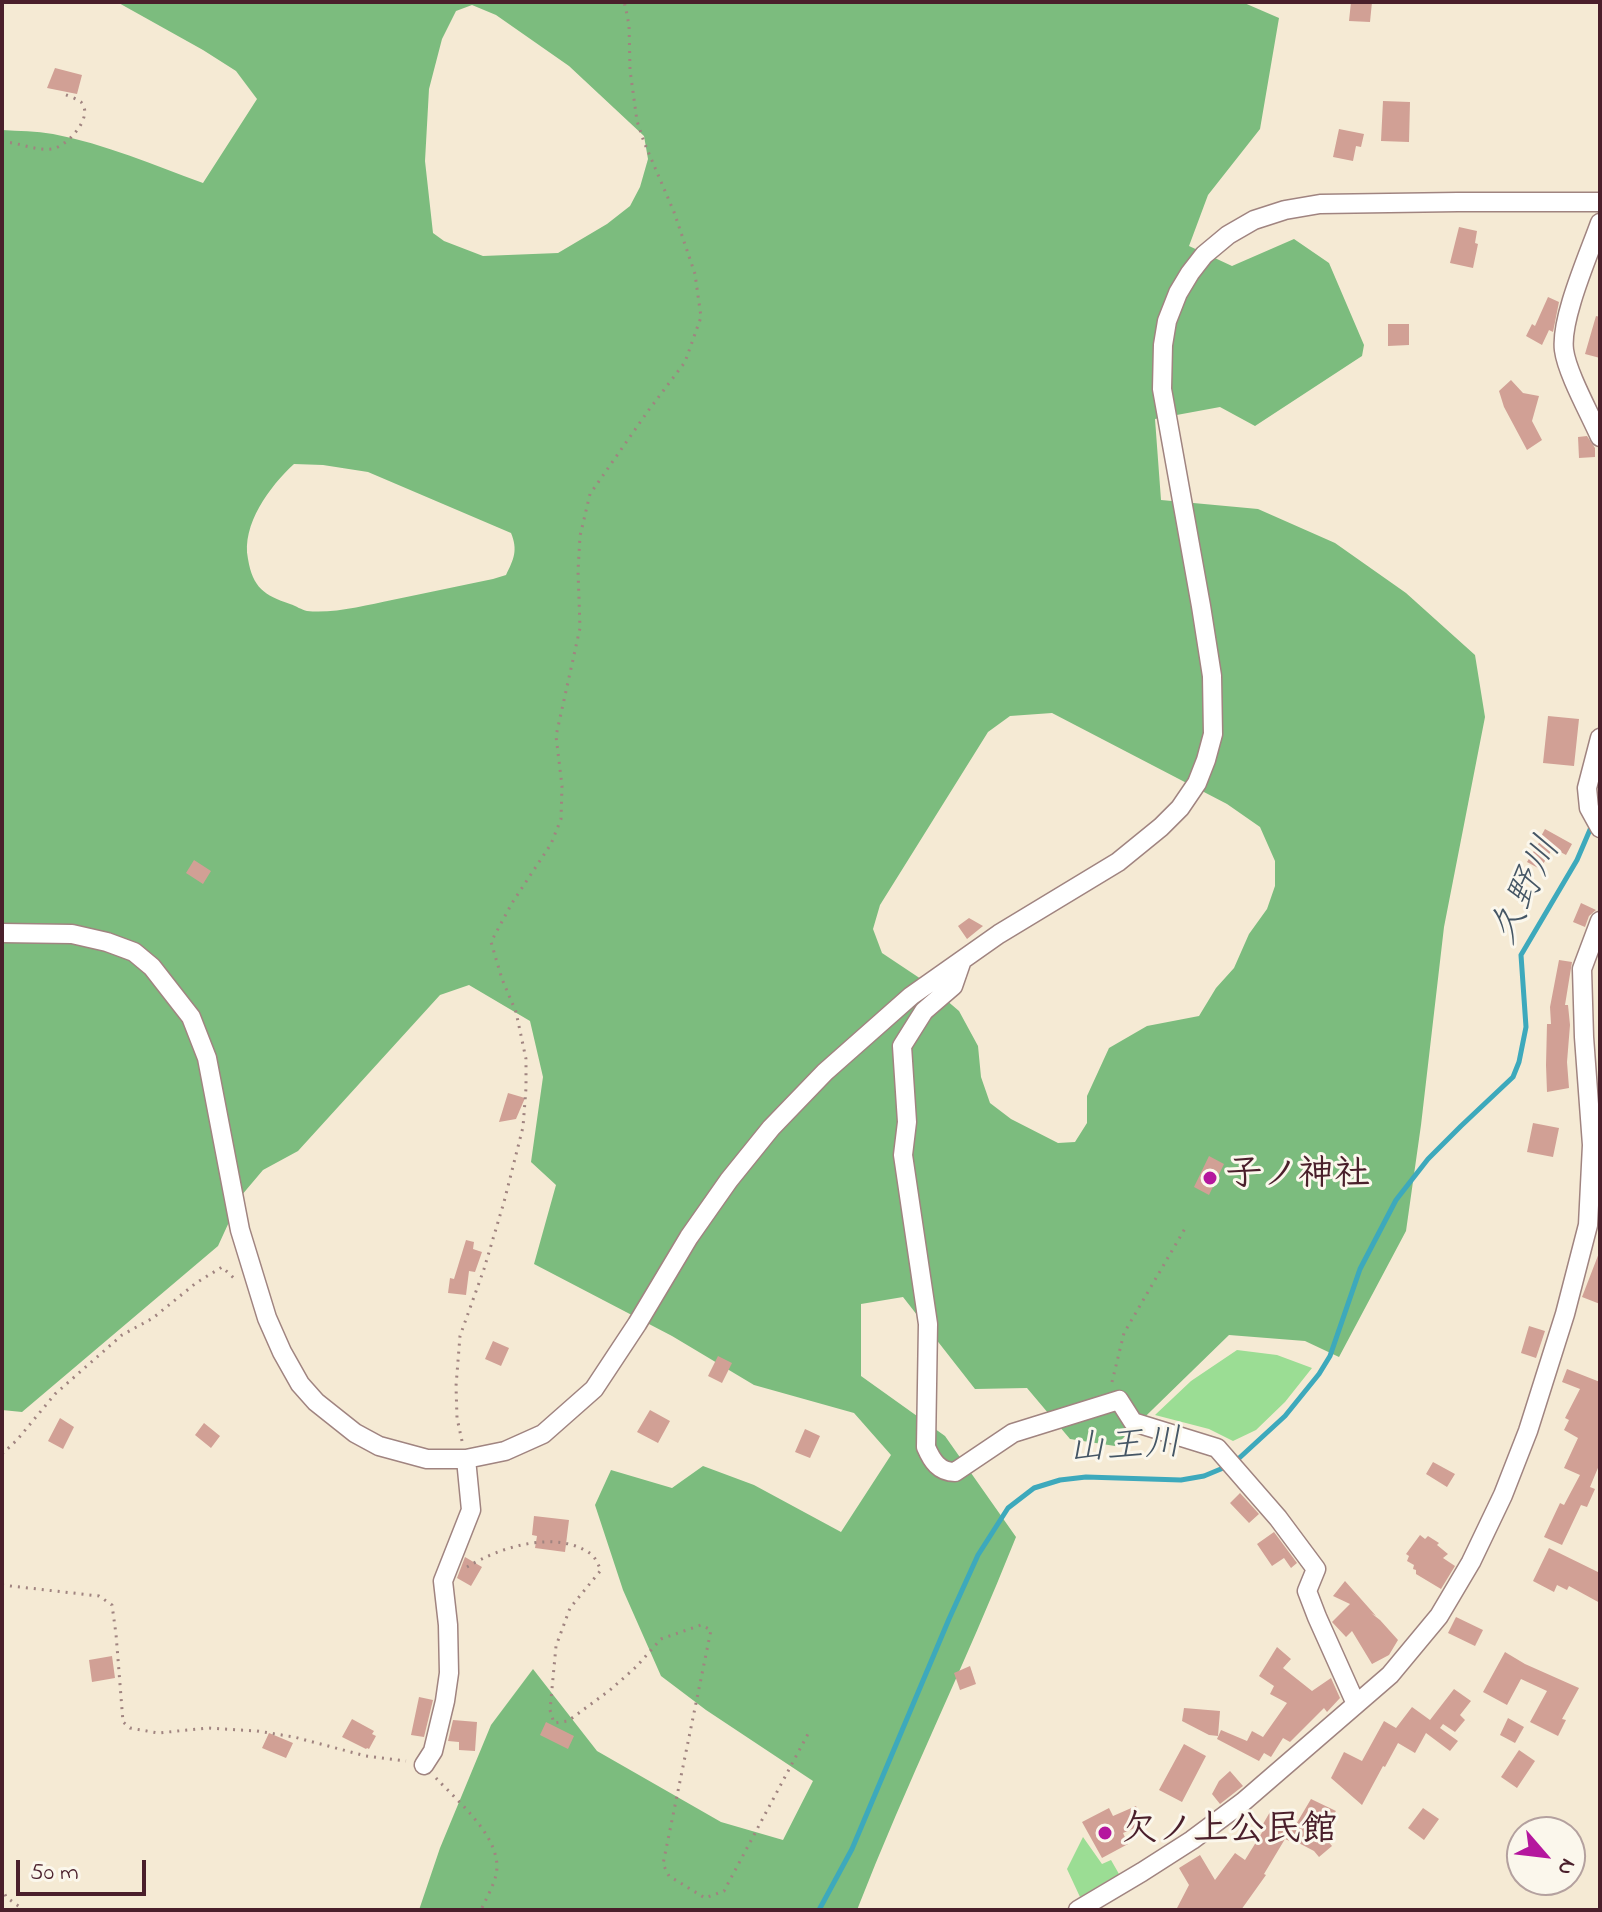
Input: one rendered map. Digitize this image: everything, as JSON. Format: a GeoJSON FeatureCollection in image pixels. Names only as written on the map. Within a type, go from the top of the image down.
{"type":"FeatureCollection","features":[{"type":"Feature","properties":{"kind":"street"},"geometry":{"type":"LineString","coordinates":[[2,933],[72,934],[134,952],[152,967],[191,1017],[207,1058],[240,1230],[267,1318],[300,1384],[316,1402],[355,1433],[379,1446],[427,1459],[466,1459],[505,1451],[543,1434],[594,1389],[689,1237],[729,1180],[771,1128],[825,1072],[911,996],[999,934],[1118,862],[1161,827],[1180,808],[1197,783],[1213,734],[1212,676],[1162,389],[1167,321],[1178,293],[1204,255],[1228,235],[1254,220],[1285,210],[1320,204],[1600,202]]}},
{"type":"Feature","properties":{"kind":"street"},"geometry":{"type":"LineString","coordinates":[[1600,223],[1566,323],[1564,350],[1596,414],[1600,437]]}},
{"type":"Feature","properties":{"kind":"street"},"geometry":{"type":"LineString","coordinates":[[1600,738],[1587,788],[1589,808],[1600,828]]}},
{"type":"Feature","properties":{"kind":"street"},"geometry":{"type":"LineString","coordinates":[[1078,1910],[1192,1840],[1243,1802],[1390,1675],[1439,1616],[1471,1562],[1503,1495],[1528,1431],[1565,1314],[1588,1225],[1592,1145],[1582,969],[1600,921]]}},
{"type":"Feature","properties":{"kind":"street"},"geometry":{"type":"LineString","coordinates":[[962,960],[953,986],[924,1011],[902,1046],[907,1122],[903,1155],[928,1324],[926,1447],[932,1461],[946,1472],[955,1472],[1013,1433],[1119,1400],[1133,1422],[1217,1448],[1250,1484],[1316,1569],[1307,1591],[1356,1704]]}},
{"type":"Feature","properties":{"kind":"street"},"geometry":{"type":"LineString","coordinates":[[424,1765],[433,1751],[449,1673],[443,1581],[471,1510],[466,1459]]}},
{"type":"Feature","properties":{"kind":"path"},"geometry":{"type":"LineString","coordinates":[[466,1459],[457,1418],[460,1336],[504,1202],[523,1127],[526,1088],[526,1059],[516,1012],[491,942],[512,903],[551,844],[561,819],[562,786],[556,736],[580,628],[580,536],[590,494],[685,362],[701,317],[695,274],[637,121],[630,70],[629,25],[622,2]]}},
{"type":"Feature","properties":{"kind":"path"},"geometry":{"type":"LineString","coordinates":[[2,142],[40,149],[56,148],[67,142],[77,131],[84,109],[81,103],[64,94]]}},
{"type":"Feature","properties":{"kind":"path"},"geometry":{"type":"LineString","coordinates":[[1119,1400],[1111,1383],[1124,1333],[1187,1225]]}},
{"type":"Feature","properties":{"kind":"path"},"geometry":{"type":"LineString","coordinates":[[2,1454],[55,1394],[122,1335],[153,1318],[196,1283],[222,1267],[236,1280]]}},
{"type":"Feature","properties":{"kind":"path"},"geometry":{"type":"LineString","coordinates":[[443,1581],[479,1560],[524,1543],[566,1542],[593,1556],[601,1570],[570,1608],[556,1646],[550,1710],[554,1723],[568,1721],[610,1690],[661,1639],[701,1625],[711,1630],[663,1864],[669,1876],[705,1898],[724,1891],[809,1732]]}},
{"type":"Feature","properties":{"kind":"path"},"geometry":{"type":"LineString","coordinates":[[2,1585],[99,1596],[112,1605],[123,1722],[130,1728],[158,1733],[208,1728],[257,1731],[294,1737],[366,1756],[424,1765],[486,1832],[496,1857],[496,1875],[481,1910]]}},
{"type":"Feature","properties":{"kind":"path"},"geometry":{"type":"LineString","coordinates":[[2,1887],[6,1897],[24,1910]]}},
{"type":"Feature","properties":{"kind":"green space"},"geometry":{"type":"Polygon","coordinates":[[[117,2],[1242,2],[1279,18],[1260,129],[1208,195],[1189,246],[1232,266],[1294,239],[1329,263],[1364,345],[1362,356],[1255,426],[1220,407],[1155,419],[1161,500],[1258,509],[1335,543],[1406,593],[1475,655],[1485,717],[1444,927],[1406,1231],[1339,1357],[1305,1341],[1229,1335],[1115,1446],[1070,1439],[1027,1388],[975,1389],[903,1297],[861,1304],[861,1376],[945,1436],[1016,1537],[857,1910],[419,1910],[440,1848],[491,1725],[533,1669],[597,1751],[721,1822],[783,1840],[813,1781],[661,1676],[623,1590],[595,1505],[611,1470],[672,1488],[703,1466],[754,1485],[841,1532],[891,1455],[854,1413],[754,1385],[672,1336],[534,1264],[556,1185],[531,1162],[543,1077],[530,1021],[469,985],[440,995],[298,1151],[263,1170],[241,1196],[218,1246],[22,1412],[2,1410],[2,130],[40,132],[91,143],[203,183],[257,99],[236,71],[117,2]],[[472,5],[456,11],[442,39],[429,89],[425,161],[433,233],[444,241],[483,256],[558,253],[607,224],[630,206],[640,187],[648,159],[644,136],[569,66],[496,15],[472,5]],[[294,464],[267,495],[253,520],[247,546],[248,559],[253,577],[261,589],[303,610],[317,612],[350,608],[493,579],[506,575],[511,564],[515,550],[511,533],[368,472],[294,464]],[[1052,713],[1010,716],[988,732],[880,905],[873,929],[882,953],[924,981],[959,1011],[978,1046],[981,1077],[990,1103],[1011,1119],[1058,1143],[1075,1142],[1087,1123],[1087,1096],[1109,1048],[1147,1026],[1199,1016],[1216,988],[1234,968],[1249,934],[1267,909],[1275,886],[1275,861],[1260,827],[1227,804],[1052,713]]]}},
{"type":"Feature","properties":{"kind":"green space"},"geometry":{"type":"Polygon","coordinates":[[[1237,1350],[1277,1355],[1312,1368],[1285,1402],[1256,1430],[1233,1441],[1209,1429],[1155,1415],[1191,1381],[1237,1350]]]}},
{"type":"Feature","properties":{"kind":"green space"},"geometry":{"type":"Polygon","coordinates":[[[1083,1837],[1102,1864],[1111,1860],[1119,1874],[1080,1897],[1067,1869],[1083,1837]]]}},
{"type":"Feature","properties":{"kind":"building"},"geometry":{"type":"Polygon","coordinates":[[[1351,2],[1372,2],[1370,22],[1349,21],[1351,2]]]}},
{"type":"Feature","properties":{"kind":"building"},"geometry":{"type":"Polygon","coordinates":[[[55,68],[82,75],[77,94],[47,88],[55,68]]]}},
{"type":"Feature","properties":{"kind":"building"},"geometry":{"type":"Polygon","coordinates":[[[1383,101],[1410,102],[1409,142],[1381,141],[1383,101]]]}},
{"type":"Feature","properties":{"kind":"building"},"geometry":{"type":"Polygon","coordinates":[[[1339,129],[1364,134],[1361,147],[1356,146],[1353,161],[1333,157],[1339,129]]]}},
{"type":"Feature","properties":{"kind":"building"},"geometry":{"type":"Polygon","coordinates":[[[1459,227],[1477,231],[1473,268],[1450,263],[1459,227]]]}},
{"type":"Feature","properties":{"kind":"building"},"geometry":{"type":"Polygon","coordinates":[[[1548,297],[1559,302],[1553,332],[1549,330],[1542,345],[1526,336],[1532,324],[1535,326],[1548,297]]]}},
{"type":"Feature","properties":{"kind":"building"},"geometry":{"type":"Polygon","coordinates":[[[1596,316],[1600,317],[1600,358],[1585,354],[1596,316]]]}},
{"type":"Feature","properties":{"kind":"building"},"geometry":{"type":"Polygon","coordinates":[[[1388,324],[1409,324],[1409,345],[1388,346],[1388,324]]]}},
{"type":"Feature","properties":{"kind":"building"},"geometry":{"type":"Polygon","coordinates":[[[1511,380],[1523,393],[1539,396],[1532,421],[1542,440],[1527,450],[1499,391],[1511,380]]]}},
{"type":"Feature","properties":{"kind":"building"},"geometry":{"type":"Polygon","coordinates":[[[1587,436],[1595,448],[1595,457],[1579,458],[1578,437],[1587,436]]]}},
{"type":"Feature","properties":{"kind":"building"},"geometry":{"type":"Polygon","coordinates":[[[1548,716],[1579,719],[1574,766],[1543,763],[1548,716]]]}},
{"type":"Feature","properties":{"kind":"building"},"geometry":{"type":"Polygon","coordinates":[[[1545,829],[1572,844],[1566,855],[1553,848],[1540,869],[1527,862],[1545,829]]]}},
{"type":"Feature","properties":{"kind":"building"},"geometry":{"type":"Polygon","coordinates":[[[194,860],[211,871],[203,884],[186,873],[194,860]]]}},
{"type":"Feature","properties":{"kind":"building"},"geometry":{"type":"Polygon","coordinates":[[[1581,903],[1596,910],[1589,916],[1585,927],[1573,922],[1581,903]]]}},
{"type":"Feature","properties":{"kind":"building"},"geometry":{"type":"Polygon","coordinates":[[[969,918],[983,926],[967,939],[958,926],[969,918]]]}},
{"type":"Feature","properties":{"kind":"building"},"geometry":{"type":"Polygon","coordinates":[[[1559,960],[1572,962],[1565,1005],[1568,1005],[1570,1025],[1567,1062],[1569,1088],[1547,1092],[1547,1024],[1551,1024],[1550,1007],[1559,960]]]}},
{"type":"Feature","properties":{"kind":"building"},"geometry":{"type":"Polygon","coordinates":[[[508,1093],[525,1098],[516,1119],[499,1122],[508,1093]]]}},
{"type":"Feature","properties":{"kind":"building"},"geometry":{"type":"Polygon","coordinates":[[[1533,1123],[1559,1128],[1553,1157],[1527,1152],[1533,1123]]]}},
{"type":"Feature","properties":{"kind":"building","name":"子ノ神社"},"geometry":{"type":"Polygon","coordinates":[[[1209,1156],[1224,1164],[1209,1195],[1194,1187],[1209,1156]]]}},
{"type":"Feature","properties":{"kind":"building"},"geometry":{"type":"Polygon","coordinates":[[[466,1240],[474,1242],[473,1249],[482,1252],[475,1272],[469,1271],[466,1295],[448,1293],[450,1278],[454,1279],[466,1240]]]}},
{"type":"Feature","properties":{"kind":"building"},"geometry":{"type":"Polygon","coordinates":[[[1600,1253],[1600,1304],[1582,1297],[1600,1253]]]}},
{"type":"Feature","properties":{"kind":"building"},"geometry":{"type":"Polygon","coordinates":[[[1529,1326],[1545,1331],[1536,1358],[1521,1353],[1529,1326]]]}},
{"type":"Feature","properties":{"kind":"building"},"geometry":{"type":"Polygon","coordinates":[[[493,1341],[509,1348],[501,1366],[485,1359],[493,1341]]]}},
{"type":"Feature","properties":{"kind":"building"},"geometry":{"type":"Polygon","coordinates":[[[718,1356],[732,1363],[722,1383],[708,1376],[718,1356]]]}},
{"type":"Feature","properties":{"kind":"building"},"geometry":{"type":"Polygon","coordinates":[[[1567,1369],[1600,1382],[1600,1463],[1590,1487],[1595,1489],[1587,1507],[1581,1505],[1562,1545],[1544,1537],[1560,1503],[1564,1505],[1580,1475],[1564,1468],[1578,1438],[1564,1430],[1569,1420],[1565,1418],[1580,1389],[1562,1382],[1567,1369]]]}},
{"type":"Feature","properties":{"kind":"building"},"geometry":{"type":"Polygon","coordinates":[[[650,1410],[670,1421],[658,1443],[637,1432],[650,1410]]]}},
{"type":"Feature","properties":{"kind":"building"},"geometry":{"type":"Polygon","coordinates":[[[60,1418],[74,1427],[63,1449],[48,1441],[60,1418]]]}},
{"type":"Feature","properties":{"kind":"building"},"geometry":{"type":"Polygon","coordinates":[[[204,1423],[220,1436],[211,1448],[195,1435],[204,1423]]]}},
{"type":"Feature","properties":{"kind":"building"},"geometry":{"type":"Polygon","coordinates":[[[805,1429],[820,1436],[810,1458],[795,1452],[805,1429]]]}},
{"type":"Feature","properties":{"kind":"building"},"geometry":{"type":"Polygon","coordinates":[[[1433,1462],[1455,1474],[1447,1487],[1426,1474],[1433,1462]]]}},
{"type":"Feature","properties":{"kind":"building"},"geometry":{"type":"Polygon","coordinates":[[[1240,1493],[1259,1514],[1249,1523],[1230,1503],[1240,1493]]]}},
{"type":"Feature","properties":{"kind":"building"},"geometry":{"type":"Polygon","coordinates":[[[534,1516],[569,1520],[565,1552],[535,1548],[537,1536],[532,1535],[534,1516]]]}},
{"type":"Feature","properties":{"kind":"building"},"geometry":{"type":"Polygon","coordinates":[[[1274,1532],[1297,1563],[1291,1568],[1284,1558],[1272,1566],[1257,1544],[1274,1532]]]}},
{"type":"Feature","properties":{"kind":"building"},"geometry":{"type":"Polygon","coordinates":[[[1420,1535],[1439,1543],[1437,1545],[1448,1554],[1443,1558],[1455,1566],[1441,1589],[1416,1574],[1414,1565],[1407,1561],[1409,1556],[1406,1554],[1420,1535]]]}},
{"type":"Feature","properties":{"kind":"building"},"geometry":{"type":"Polygon","coordinates":[[[1549,1548],[1600,1573],[1600,1603],[1569,1586],[1567,1590],[1557,1585],[1554,1592],[1533,1581],[1549,1548]]]}},
{"type":"Feature","properties":{"kind":"building"},"geometry":{"type":"Polygon","coordinates":[[[465,1557],[482,1567],[471,1586],[457,1578],[465,1557]]]}},
{"type":"Feature","properties":{"kind":"building"},"geometry":{"type":"Polygon","coordinates":[[[1345,1581],[1398,1640],[1389,1655],[1372,1664],[1352,1631],[1346,1637],[1332,1622],[1350,1604],[1333,1596],[1345,1581]]]}},
{"type":"Feature","properties":{"kind":"building"},"geometry":{"type":"Polygon","coordinates":[[[1456,1617],[1483,1630],[1475,1646],[1448,1633],[1456,1617]]]}},
{"type":"Feature","properties":{"kind":"building"},"geometry":{"type":"Polygon","coordinates":[[[1277,1647],[1291,1659],[1283,1668],[1312,1691],[1331,1678],[1340,1698],[1327,1712],[1324,1708],[1290,1742],[1283,1738],[1271,1757],[1264,1753],[1259,1761],[1217,1739],[1221,1730],[1247,1741],[1252,1731],[1263,1737],[1287,1703],[1270,1694],[1274,1686],[1259,1676],[1277,1647]]]}},
{"type":"Feature","properties":{"kind":"building"},"geometry":{"type":"Polygon","coordinates":[[[1505,1652],[1579,1688],[1562,1719],[1566,1720],[1558,1736],[1530,1722],[1547,1691],[1521,1679],[1507,1705],[1483,1692],[1505,1652]]]}},
{"type":"Feature","properties":{"kind":"building"},"geometry":{"type":"Polygon","coordinates":[[[112,1656],[115,1678],[92,1682],[89,1660],[112,1656]]]}},
{"type":"Feature","properties":{"kind":"building"},"geometry":{"type":"Polygon","coordinates":[[[970,1666],[976,1684],[960,1690],[954,1673],[970,1666]]]}},
{"type":"Feature","properties":{"kind":"building"},"geometry":{"type":"Polygon","coordinates":[[[1454,1689],[1471,1701],[1460,1715],[1465,1720],[1455,1732],[1443,1724],[1440,1728],[1458,1741],[1450,1751],[1426,1733],[1415,1753],[1398,1743],[1362,1805],[1331,1778],[1344,1752],[1362,1761],[1384,1721],[1396,1728],[1412,1707],[1430,1720],[1454,1689]]]}},
{"type":"Feature","properties":{"kind":"building"},"geometry":{"type":"Polygon","coordinates":[[[419,1697],[433,1700],[424,1737],[411,1735],[419,1697]]]}},
{"type":"Feature","properties":{"kind":"building"},"geometry":{"type":"Polygon","coordinates":[[[1184,1708],[1220,1711],[1218,1736],[1209,1735],[1182,1721],[1184,1708]]]}},
{"type":"Feature","properties":{"kind":"building"},"geometry":{"type":"Polygon","coordinates":[[[1508,1718],[1524,1727],[1515,1743],[1500,1735],[1508,1718]]]}},
{"type":"Feature","properties":{"kind":"building"},"geometry":{"type":"Polygon","coordinates":[[[352,1719],[374,1731],[372,1734],[376,1736],[369,1749],[342,1737],[352,1719]]]}},
{"type":"Feature","properties":{"kind":"building"},"geometry":{"type":"Polygon","coordinates":[[[453,1720],[477,1722],[475,1751],[459,1750],[459,1742],[448,1741],[453,1720]]]}},
{"type":"Feature","properties":{"kind":"building"},"geometry":{"type":"Polygon","coordinates":[[[546,1722],[574,1736],[568,1749],[540,1735],[546,1722]]]}},
{"type":"Feature","properties":{"kind":"building"},"geometry":{"type":"Polygon","coordinates":[[[269,1733],[293,1743],[286,1758],[262,1748],[269,1733]]]}},
{"type":"Feature","properties":{"kind":"building"},"geometry":{"type":"Polygon","coordinates":[[[1184,1744],[1206,1756],[1182,1802],[1159,1790],[1184,1744]]]}},
{"type":"Feature","properties":{"kind":"building"},"geometry":{"type":"Polygon","coordinates":[[[1519,1750],[1535,1761],[1517,1788],[1501,1777],[1519,1750]]]}},
{"type":"Feature","properties":{"kind":"building"},"geometry":{"type":"Polygon","coordinates":[[[1230,1771],[1243,1786],[1220,1804],[1212,1794],[1219,1781],[1230,1771]]]}},
{"type":"Feature","properties":{"kind":"building"},"geometry":{"type":"Polygon","coordinates":[[[1311,1799],[1336,1811],[1320,1832],[1332,1846],[1319,1857],[1314,1851],[1285,1839],[1266,1875],[1241,1910],[1176,1910],[1189,1885],[1179,1868],[1200,1855],[1215,1880],[1235,1853],[1245,1860],[1266,1826],[1263,1824],[1270,1812],[1295,1826],[1311,1799]]]}},
{"type":"Feature","properties":{"kind":"building","name":"欠ノ上公民館"},"geometry":{"type":"Polygon","coordinates":[[[1136,1806],[1144,1824],[1123,1833],[1128,1844],[1102,1858],[1082,1822],[1109,1808],[1113,1816],[1136,1806]]]}},
{"type":"Feature","properties":{"kind":"building"},"geometry":{"type":"Polygon","coordinates":[[[1423,1808],[1439,1819],[1424,1840],[1408,1828],[1423,1808]]]}},
{"type":"Feature","properties":{"kind":"waterway","name":"山王川"},"geometry":{"type":"LineString","coordinates":[[1236,1461],[1285,1416],[1319,1374],[1330,1356],[1360,1269],[1396,1200],[1428,1159],[1513,1077],[1526,1027],[1521,955],[1577,860],[1592,825]]}},
{"type":"Feature","properties":{"kind":"waterway","name":"山王川"},"geometry":{"type":"LineString","coordinates":[[819,1910],[852,1849],[978,1555],[1008,1508],[1034,1488],[1060,1480],[1086,1477],[1181,1480],[1204,1476],[1228,1466]]}},
{"type":"Feature","properties":{"kind":"place","name":"子ノ神社"},"geometry":{"type":"Point","coordinates":[1210,1178]}},
{"type":"Feature","properties":{"kind":"place","name":"欠ノ上公民館"},"geometry":{"type":"Point","coordinates":[1105,1833]}},
{"type":"Feature","properties":{"kind":"water label","name":"久野川"},"geometry":{"type":"Point","coordinates":[1529,892]}}]}
